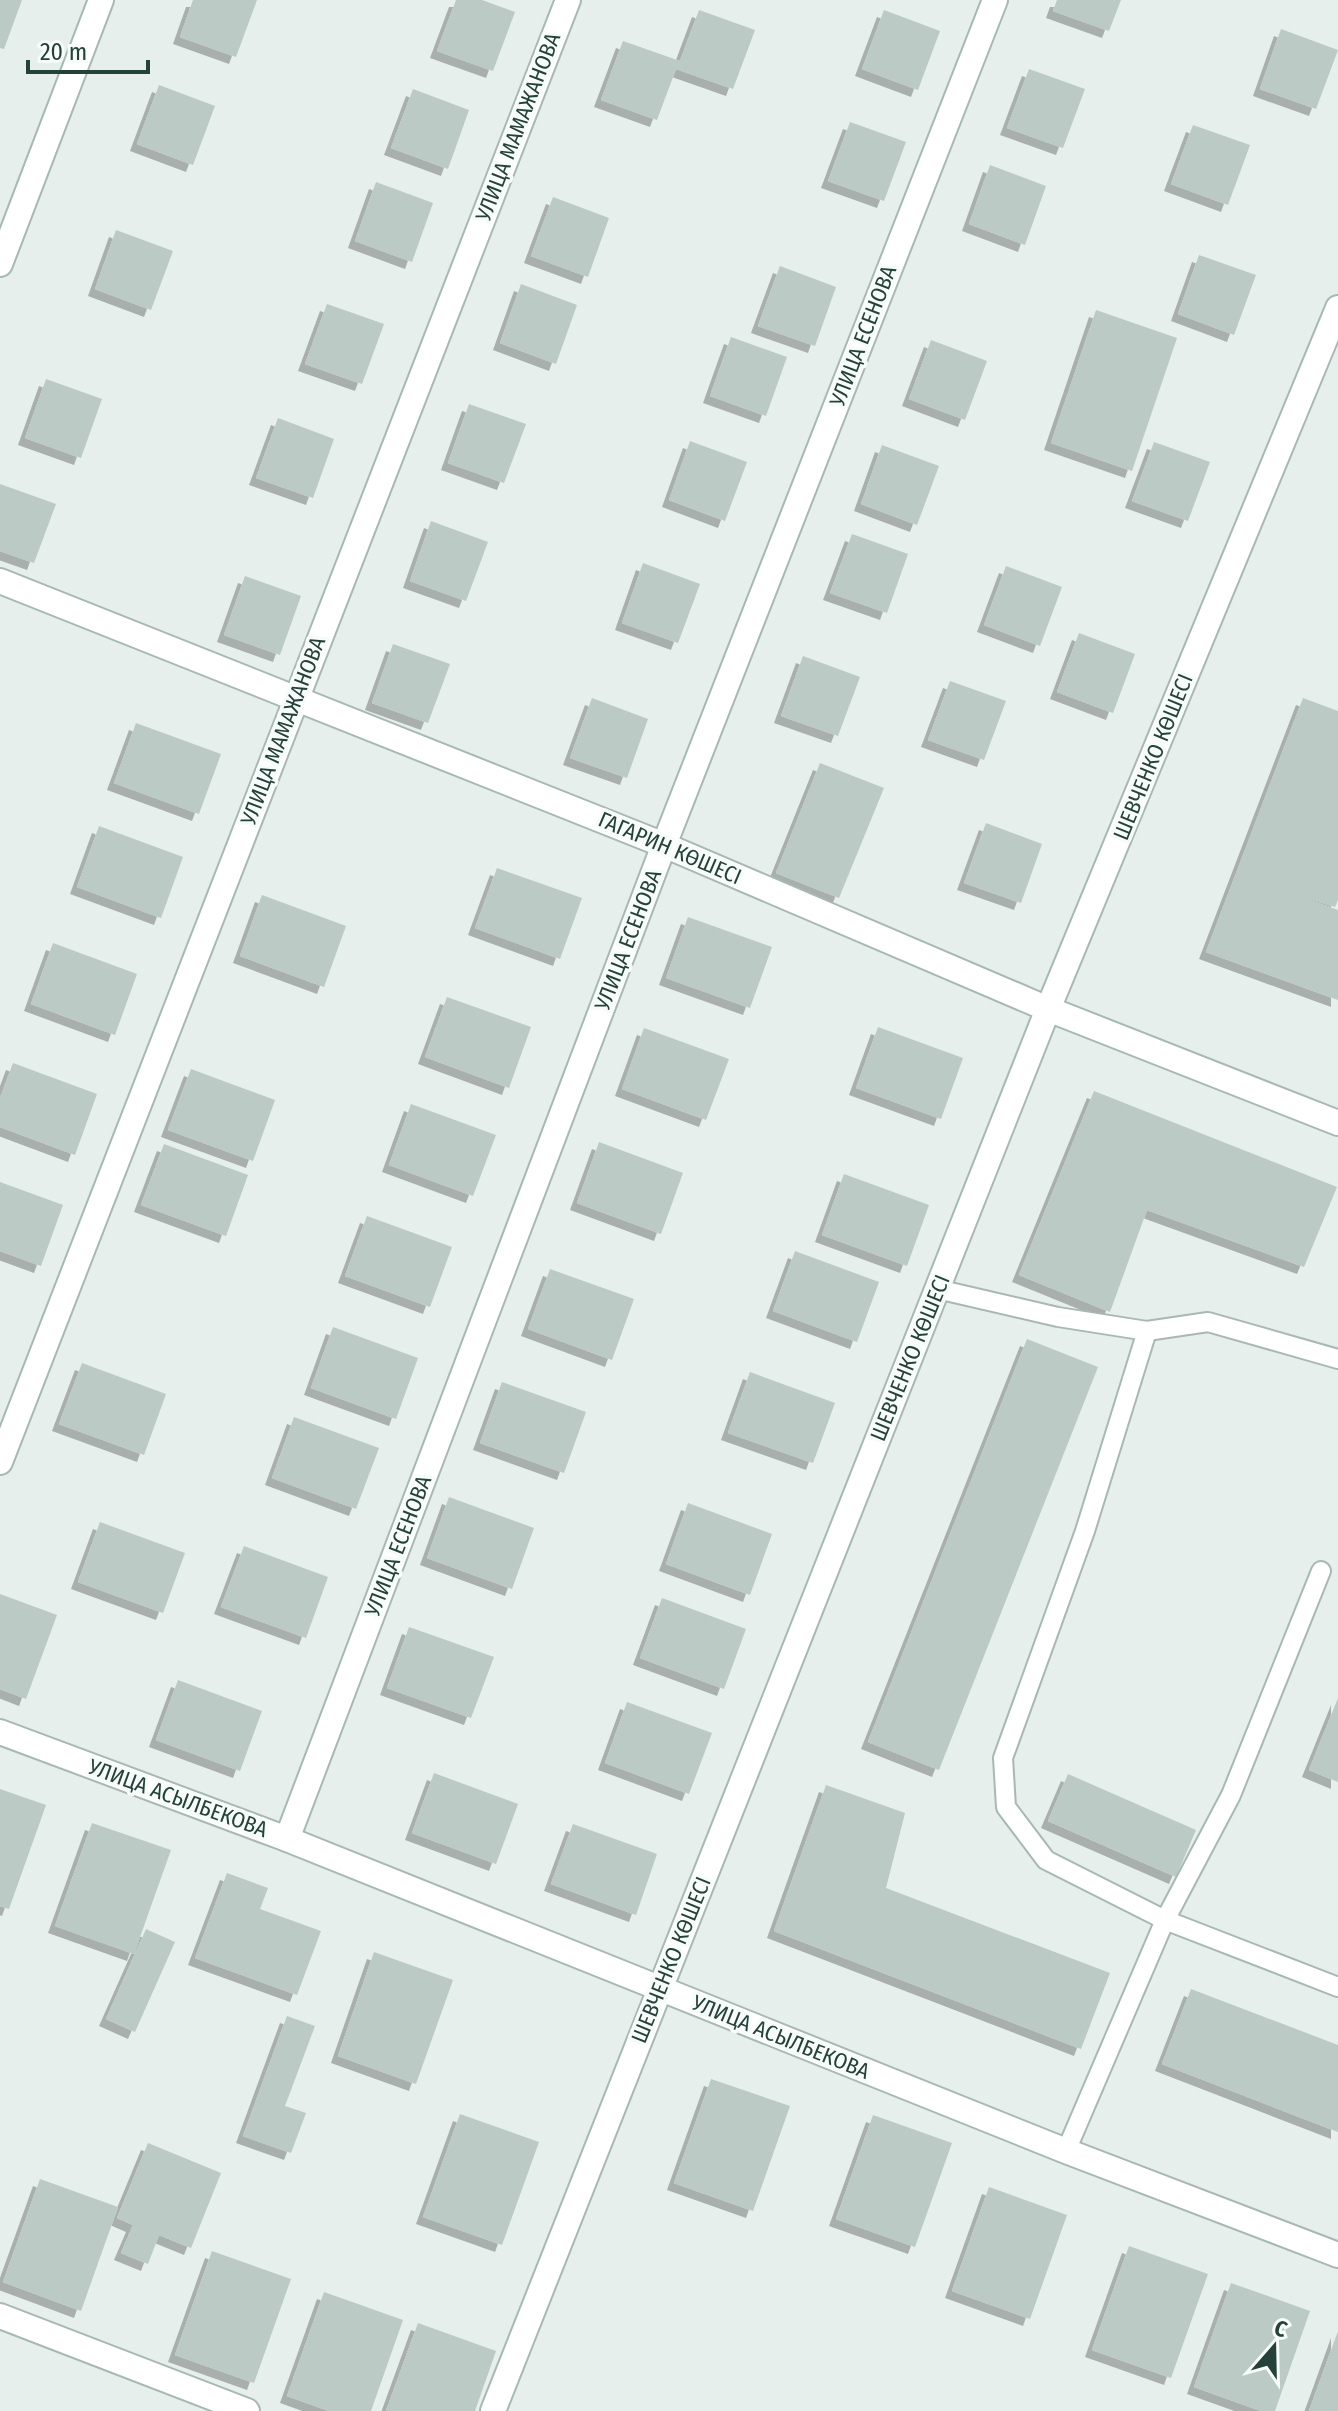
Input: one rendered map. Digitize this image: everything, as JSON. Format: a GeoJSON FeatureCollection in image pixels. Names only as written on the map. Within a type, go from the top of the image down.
{"type":"FeatureCollection","features":[{"type":"Feature","properties":{"kind":"street"},"geometry":{"type":"LineString","coordinates":[[0,264],[101,0]]}},
{"type":"Feature","properties":{"kind":"street","name":"УЛИЦА МАМАЖАНОВА"},"geometry":{"type":"LineString","coordinates":[[0,1462],[568,0]]}},
{"type":"Feature","properties":{"kind":"street","name":"УЛИЦА ЕСЕНОВА"},"geometry":{"type":"LineString","coordinates":[[287,1839],[664,845],[995,0]]}},
{"type":"Feature","properties":{"kind":"street","name":"ШЕВЧЕНКО КӨШЕСІ"},"geometry":{"type":"LineString","coordinates":[[493,2411],[1048,1009],[1338,308]]}},
{"type":"Feature","properties":{"kind":"street","name":"ГАГАРИН КӨШЕСІ"},"geometry":{"type":"LineString","coordinates":[[0,581],[664,845],[1048,1009],[1338,1123]]}},
{"type":"Feature","properties":{"kind":"street","name":"УЛИЦА АСЫЛБЕКОВА"},"geometry":{"type":"LineString","coordinates":[[0,1732],[287,1839],[1066,2151],[1338,2255]]}},
{"type":"Feature","properties":{"kind":"street"},"geometry":{"type":"LineString","coordinates":[[0,2316],[247,2411]]}},
{"type":"Feature","properties":{"kind":"lane"},"geometry":{"type":"LineString","coordinates":[[937,1289],[1058,1317],[1147,1331],[1208,1322],[1338,1359]]}},
{"type":"Feature","properties":{"kind":"lane"},"geometry":{"type":"LineString","coordinates":[[1147,1331],[1085,1531],[1003,1758],[1006,1807],[1046,1860],[1165,1920],[1338,1987]]}},
{"type":"Feature","properties":{"kind":"lane"},"geometry":{"type":"LineString","coordinates":[[1066,2151],[1165,1920],[1231,1795],[1321,1571]]}},
{"type":"Feature","properties":{"kind":"building"},"geometry":{"type":"Polygon","coordinates":[[[0,0],[22,0],[4,49],[0,48],[0,0]]]}},
{"type":"Feature","properties":{"kind":"building"},"geometry":{"type":"Polygon","coordinates":[[[193,0],[257,0],[236,57],[180,37],[193,0]]]}},
{"type":"Feature","properties":{"kind":"building"},"geometry":{"type":"Polygon","coordinates":[[[456,0],[482,0],[515,12],[493,71],[437,51],[456,0]]]}},
{"type":"Feature","properties":{"kind":"building"},"geometry":{"type":"Polygon","coordinates":[[[1057,0],[1121,0],[1109,31],[1053,11],[1057,0]]]}},
{"type":"Feature","properties":{"kind":"building"},"geometry":{"type":"Polygon","coordinates":[[[699,10],[755,30],[733,89],[676,69],[657,120],[601,100],[623,41],[680,61],[699,10]]]}},
{"type":"Feature","properties":{"kind":"building"},"geometry":{"type":"Polygon","coordinates":[[[884,10],[940,31],[918,90],[862,69],[884,10]]]}},
{"type":"Feature","properties":{"kind":"building"},"geometry":{"type":"Polygon","coordinates":[[[1281,29],[1338,50],[1316,109],[1260,89],[1281,29]]]}},
{"type":"Feature","properties":{"kind":"building"},"geometry":{"type":"Polygon","coordinates":[[[1029,69],[1085,89],[1063,148],[1007,128],[1029,69]]]}},
{"type":"Feature","properties":{"kind":"building"},"geometry":{"type":"Polygon","coordinates":[[[159,85],[215,106],[193,165],[137,144],[159,85]]]}},
{"type":"Feature","properties":{"kind":"building"},"geometry":{"type":"Polygon","coordinates":[[[413,89],[469,110],[448,169],[391,148],[413,89]]]}},
{"type":"Feature","properties":{"kind":"building"},"geometry":{"type":"Polygon","coordinates":[[[850,122],[906,142],[884,201],[828,181],[850,122]]]}},
{"type":"Feature","properties":{"kind":"building"},"geometry":{"type":"Polygon","coordinates":[[[1193,125],[1250,145],[1228,205],[1171,184],[1193,125]]]}},
{"type":"Feature","properties":{"kind":"building"},"geometry":{"type":"Polygon","coordinates":[[[990,165],[1046,186],[1025,245],[969,224],[990,165]]]}},
{"type":"Feature","properties":{"kind":"building"},"geometry":{"type":"Polygon","coordinates":[[[376,182],[433,203],[412,262],[355,241],[376,182]]]}},
{"type":"Feature","properties":{"kind":"building"},"geometry":{"type":"Polygon","coordinates":[[[553,197],[609,218],[588,277],[531,256],[553,197]]]}},
{"type":"Feature","properties":{"kind":"building"},"geometry":{"type":"Polygon","coordinates":[[[116,230],[173,251],[151,310],[95,289],[116,230]]]}},
{"type":"Feature","properties":{"kind":"building"},"geometry":{"type":"Polygon","coordinates":[[[1199,255],[1256,275],[1234,335],[1178,314],[1199,255]]]}},
{"type":"Feature","properties":{"kind":"building"},"geometry":{"type":"Polygon","coordinates":[[[780,266],[836,287],[815,346],[758,326],[780,266]]]}},
{"type":"Feature","properties":{"kind":"building"},"geometry":{"type":"Polygon","coordinates":[[[521,284],[577,305],[556,364],[500,343],[521,284]]]}},
{"type":"Feature","properties":{"kind":"building"},"geometry":{"type":"Polygon","coordinates":[[[327,304],[384,324],[362,384],[305,364],[327,304]]]}},
{"type":"Feature","properties":{"kind":"building"},"geometry":{"type":"Polygon","coordinates":[[[1096,310],[1177,338],[1132,471],[1051,443],[1096,310]]]}},
{"type":"Feature","properties":{"kind":"building"},"geometry":{"type":"Polygon","coordinates":[[[731,337],[787,357],[766,416],[710,396],[731,337]]]}},
{"type":"Feature","properties":{"kind":"building"},"geometry":{"type":"Polygon","coordinates":[[[931,340],[987,361],[965,420],[909,399],[931,340]]]}},
{"type":"Feature","properties":{"kind":"building"},"geometry":{"type":"Polygon","coordinates":[[[46,379],[102,399],[81,458],[25,438],[46,379]]]}},
{"type":"Feature","properties":{"kind":"building"},"geometry":{"type":"Polygon","coordinates":[[[469,404],[526,424],[504,483],[448,463],[469,404]]]}},
{"type":"Feature","properties":{"kind":"building"},"geometry":{"type":"Polygon","coordinates":[[[278,418],[334,439],[313,498],[256,478],[278,418]]]}},
{"type":"Feature","properties":{"kind":"building"},"geometry":{"type":"Polygon","coordinates":[[[690,441],[747,462],[725,521],[669,500],[690,441]]]}},
{"type":"Feature","properties":{"kind":"building"},"geometry":{"type":"Polygon","coordinates":[[[1154,442],[1210,462],[1188,521],[1132,501],[1154,442]]]}},
{"type":"Feature","properties":{"kind":"building"},"geometry":{"type":"Polygon","coordinates":[[[882,445],[939,466],[917,525],[861,504],[882,445]]]}},
{"type":"Feature","properties":{"kind":"building"},"geometry":{"type":"Polygon","coordinates":[[[0,484],[56,504],[34,563],[0,551],[0,484]]]}},
{"type":"Feature","properties":{"kind":"building"},"geometry":{"type":"Polygon","coordinates":[[[431,521],[488,542],[466,601],[410,581],[431,521]]]}},
{"type":"Feature","properties":{"kind":"building"},"geometry":{"type":"Polygon","coordinates":[[[852,534],[908,554],[887,613],[830,593],[852,534]]]}},
{"type":"Feature","properties":{"kind":"building"},"geometry":{"type":"Polygon","coordinates":[[[643,563],[700,584],[678,643],[622,623],[643,563]]]}},
{"type":"Feature","properties":{"kind":"building"},"geometry":{"type":"Polygon","coordinates":[[[1006,566],[1062,587],[1040,646],[984,625],[1006,566]]]}},
{"type":"Feature","properties":{"kind":"building"},"geometry":{"type":"Polygon","coordinates":[[[245,576],[301,596],[280,655],[224,635],[245,576]]]}},
{"type":"Feature","properties":{"kind":"building"},"geometry":{"type":"Polygon","coordinates":[[[1079,633],[1135,654],[1113,713],[1057,692],[1079,633]]]}},
{"type":"Feature","properties":{"kind":"building"},"geometry":{"type":"Polygon","coordinates":[[[393,644],[450,664],[428,723],[372,703],[393,644]]]}},
{"type":"Feature","properties":{"kind":"building"},"geometry":{"type":"Polygon","coordinates":[[[803,656],[860,677],[838,736],[781,716],[803,656]]]}},
{"type":"Feature","properties":{"kind":"building"},"geometry":{"type":"Polygon","coordinates":[[[950,681],[1006,701],[984,760],[928,740],[950,681]]]}},
{"type":"Feature","properties":{"kind":"building"},"geometry":{"type":"Polygon","coordinates":[[[592,698],[648,719],[627,778],[570,758],[592,698]]]}},
{"type":"Feature","properties":{"kind":"building"},"geometry":{"type":"Polygon","coordinates":[[[1303,698],[1338,711],[1338,900],[1335,907],[1287,892],[1338,910],[1338,1000],[1206,952],[1303,698]]]}},
{"type":"Feature","properties":{"kind":"building"},"geometry":{"type":"Polygon","coordinates":[[[136,723],[221,754],[199,814],[114,783],[136,723]]]}},
{"type":"Feature","properties":{"kind":"building"},"geometry":{"type":"Polygon","coordinates":[[[820,763],[884,788],[839,898],[776,873],[820,763]]]}},
{"type":"Feature","properties":{"kind":"building"},"geometry":{"type":"Polygon","coordinates":[[[986,823],[1042,844],[1021,903],[964,883],[986,823]]]}},
{"type":"Feature","properties":{"kind":"building"},"geometry":{"type":"Polygon","coordinates":[[[99,826],[183,857],[161,918],[77,887],[99,826]]]}},
{"type":"Feature","properties":{"kind":"building"},"geometry":{"type":"Polygon","coordinates":[[[497,868],[582,898],[560,959],[475,928],[497,868]]]}},
{"type":"Feature","properties":{"kind":"building"},"geometry":{"type":"Polygon","coordinates":[[[262,895],[346,926],[324,987],[240,956],[262,895]]]}},
{"type":"Feature","properties":{"kind":"building"},"geometry":{"type":"Polygon","coordinates":[[[688,917],[772,947],[750,1008],[666,978],[688,917]]]}},
{"type":"Feature","properties":{"kind":"building"},"geometry":{"type":"Polygon","coordinates":[[[53,943],[137,974],[115,1035],[31,1004],[53,943]]]}},
{"type":"Feature","properties":{"kind":"building"},"geometry":{"type":"Polygon","coordinates":[[[447,997],[531,1027],[509,1088],[425,1057],[447,997]]]}},
{"type":"Feature","properties":{"kind":"building"},"geometry":{"type":"Polygon","coordinates":[[[878,1027],[963,1058],[941,1119],[856,1088],[878,1027]]]}},
{"type":"Feature","properties":{"kind":"building"},"geometry":{"type":"Polygon","coordinates":[[[644,1028],[729,1059],[706,1120],[622,1089],[644,1028]]]}},
{"type":"Feature","properties":{"kind":"building"},"geometry":{"type":"Polygon","coordinates":[[[13,1063],[97,1094],[75,1155],[0,1127],[0,1098],[13,1063]]]}},
{"type":"Feature","properties":{"kind":"building"},"geometry":{"type":"Polygon","coordinates":[[[191,1069],[275,1100],[253,1161],[168,1130],[191,1069]]]}},
{"type":"Feature","properties":{"kind":"building"},"geometry":{"type":"Polygon","coordinates":[[[1094,1091],[1337,1187],[1304,1267],[1147,1210],[1110,1312],[1019,1275],[1094,1091]]]}},
{"type":"Feature","properties":{"kind":"building"},"geometry":{"type":"Polygon","coordinates":[[[411,1104],[496,1135],[473,1196],[389,1165],[411,1104]]]}},
{"type":"Feature","properties":{"kind":"building"},"geometry":{"type":"Polygon","coordinates":[[[599,1142],[683,1173],[661,1234],[577,1203],[599,1142]]]}},
{"type":"Feature","properties":{"kind":"building"},"geometry":{"type":"Polygon","coordinates":[[[164,1144],[248,1175],[226,1236],[141,1205],[164,1144]]]}},
{"type":"Feature","properties":{"kind":"building"},"geometry":{"type":"Polygon","coordinates":[[[844,1174],[929,1205],[907,1266],[822,1235],[844,1174]]]}},
{"type":"Feature","properties":{"kind":"building"},"geometry":{"type":"Polygon","coordinates":[[[0,1182],[63,1205],[41,1266],[0,1251],[0,1182]]]}},
{"type":"Feature","properties":{"kind":"building"},"geometry":{"type":"Polygon","coordinates":[[[367,1216],[452,1247],[430,1307],[345,1276],[367,1216]]]}},
{"type":"Feature","properties":{"kind":"building"},"geometry":{"type":"Polygon","coordinates":[[[795,1251],[879,1282],[857,1342],[773,1311],[795,1251]]]}},
{"type":"Feature","properties":{"kind":"building"},"geometry":{"type":"Polygon","coordinates":[[[550,1269],[634,1299],[612,1360],[528,1329],[550,1269]]]}},
{"type":"Feature","properties":{"kind":"building"},"geometry":{"type":"Polygon","coordinates":[[[333,1327],[418,1358],[396,1419],[311,1388],[333,1327]]]}},
{"type":"Feature","properties":{"kind":"building"},"geometry":{"type":"Polygon","coordinates":[[[1027,1339],[1098,1367],[939,1770],[868,1742],[1027,1339]]]}},
{"type":"Feature","properties":{"kind":"building"},"geometry":{"type":"Polygon","coordinates":[[[82,1363],[166,1394],[144,1455],[59,1424],[82,1363]]]}},
{"type":"Feature","properties":{"kind":"building"},"geometry":{"type":"Polygon","coordinates":[[[750,1372],[835,1403],[813,1463],[728,1433],[750,1372]]]}},
{"type":"Feature","properties":{"kind":"building"},"geometry":{"type":"Polygon","coordinates":[[[502,1382],[586,1412],[564,1473],[480,1443],[502,1382]]]}},
{"type":"Feature","properties":{"kind":"building"},"geometry":{"type":"Polygon","coordinates":[[[294,1417],[379,1448],[356,1509],[272,1478],[294,1417]]]}},
{"type":"Feature","properties":{"kind":"building"},"geometry":{"type":"Polygon","coordinates":[[[449,1497],[534,1528],[512,1589],[427,1558],[449,1497]]]}},
{"type":"Feature","properties":{"kind":"building"},"geometry":{"type":"Polygon","coordinates":[[[688,1503],[772,1534],[750,1595],[666,1564],[688,1503]]]}},
{"type":"Feature","properties":{"kind":"building"},"geometry":{"type":"Polygon","coordinates":[[[100,1522],[185,1553],[163,1613],[78,1582],[100,1522]]]}},
{"type":"Feature","properties":{"kind":"building"},"geometry":{"type":"Polygon","coordinates":[[[244,1546],[328,1577],[306,1638],[221,1607],[244,1546]]]}},
{"type":"Feature","properties":{"kind":"building"},"geometry":{"type":"Polygon","coordinates":[[[0,1594],[57,1615],[26,1699],[0,1689],[0,1594]]]}},
{"type":"Feature","properties":{"kind":"building"},"geometry":{"type":"Polygon","coordinates":[[[662,1598],[746,1629],[724,1689],[640,1658],[662,1598]]]}},
{"type":"Feature","properties":{"kind":"building"},"geometry":{"type":"Polygon","coordinates":[[[409,1627],[494,1657],[471,1718],[387,1688],[409,1627]]]}},
{"type":"Feature","properties":{"kind":"building"},"geometry":{"type":"Polygon","coordinates":[[[178,1680],[262,1711],[240,1771],[156,1740],[178,1680]]]}},
{"type":"Feature","properties":{"kind":"building"},"geometry":{"type":"Polygon","coordinates":[[[1338,1698],[1338,1782],[1309,1770],[1338,1698]]]}},
{"type":"Feature","properties":{"kind":"building"},"geometry":{"type":"Polygon","coordinates":[[[627,1702],[712,1733],[689,1794],[605,1763],[627,1702]]]}},
{"type":"Feature","properties":{"kind":"building"},"geometry":{"type":"Polygon","coordinates":[[[434,1773],[518,1804],[496,1864],[412,1833],[434,1773]]]}},
{"type":"Feature","properties":{"kind":"building"},"geometry":{"type":"Polygon","coordinates":[[[1068,1774],[1196,1830],[1176,1877],[1048,1821],[1068,1774]]]}},
{"type":"Feature","properties":{"kind":"building"},"geometry":{"type":"Polygon","coordinates":[[[826,1785],[905,1813],[886,1888],[1110,1973],[1081,2049],[774,1931],[826,1785]]]}},
{"type":"Feature","properties":{"kind":"building"},"geometry":{"type":"Polygon","coordinates":[[[0,1789],[46,1805],[9,1909],[0,1906],[0,1789]]]}},
{"type":"Feature","properties":{"kind":"building"},"geometry":{"type":"Polygon","coordinates":[[[92,1823],[171,1850],[134,1954],[55,1926],[92,1823]]]}},
{"type":"Feature","properties":{"kind":"building"},"geometry":{"type":"Polygon","coordinates":[[[573,1824],[657,1854],[636,1915],[551,1884],[573,1824]]]}},
{"type":"Feature","properties":{"kind":"building"},"geometry":{"type":"Polygon","coordinates":[[[227,1873],[268,1888],[260,1909],[321,1931],[297,1995],[195,1958],[227,1873]]]}},
{"type":"Feature","properties":{"kind":"building"},"geometry":{"type":"Polygon","coordinates":[[[146,1929],[175,1942],[135,2032],[106,2019],[146,1929]]]}},
{"type":"Feature","properties":{"kind":"building"},"geometry":{"type":"Polygon","coordinates":[[[374,1952],[453,1980],[416,2084],[338,2056],[374,1952]]]}},
{"type":"Feature","properties":{"kind":"building"},"geometry":{"type":"Polygon","coordinates":[[[1191,1989],[1338,2045],[1338,2132],[1162,2064],[1191,1989]]]}},
{"type":"Feature","properties":{"kind":"building"},"geometry":{"type":"Polygon","coordinates":[[[287,2016],[315,2026],[285,2106],[306,2113],[291,2153],[243,2136],[287,2016]]]}},
{"type":"Feature","properties":{"kind":"building"},"geometry":{"type":"Polygon","coordinates":[[[711,2079],[790,2106],[753,2211],[674,2183],[711,2079]]]}},
{"type":"Feature","properties":{"kind":"building"},"geometry":{"type":"Polygon","coordinates":[[[460,2114],[539,2142],[502,2245],[423,2217],[460,2114]]]}},
{"type":"Feature","properties":{"kind":"building"},"geometry":{"type":"Polygon","coordinates":[[[873,2115],[952,2143],[915,2247],[836,2219],[873,2115]]]}},
{"type":"Feature","properties":{"kind":"building"},"geometry":{"type":"Polygon","coordinates":[[[148,2143],[221,2173],[191,2248],[159,2235],[148,2264],[121,2253],[133,2225],[117,2218],[148,2143]]]}},
{"type":"Feature","properties":{"kind":"building"},"geometry":{"type":"Polygon","coordinates":[[[40,2179],[118,2207],[81,2311],[3,2282],[40,2179]]]}},
{"type":"Feature","properties":{"kind":"building"},"geometry":{"type":"Polygon","coordinates":[[[989,2187],[1067,2215],[1030,2319],[952,2291],[989,2187]]]}},
{"type":"Feature","properties":{"kind":"building"},"geometry":{"type":"Polygon","coordinates":[[[1129,2246],[1208,2274],[1171,2378],[1092,2350],[1129,2246]]]}},
{"type":"Feature","properties":{"kind":"building"},"geometry":{"type":"Polygon","coordinates":[[[212,2251],[291,2279],[254,2383],[175,2355],[212,2251]]]}},
{"type":"Feature","properties":{"kind":"building"},"geometry":{"type":"Polygon","coordinates":[[[1231,2283],[1310,2311],[1275,2411],[1261,2411],[1194,2387],[1231,2283]]]}},
{"type":"Feature","properties":{"kind":"building"},"geometry":{"type":"Polygon","coordinates":[[[324,2292],[403,2320],[371,2411],[329,2411],[287,2396],[324,2292]]]}},
{"type":"Feature","properties":{"kind":"building"},"geometry":{"type":"Polygon","coordinates":[[[418,2323],[496,2351],[475,2411],[386,2411],[418,2323]]]}},
{"type":"Feature","properties":{"kind":"building"},"geometry":{"type":"Polygon","coordinates":[[[1338,2331],[1338,2411],[1309,2411],[1338,2331]]]}}]}
